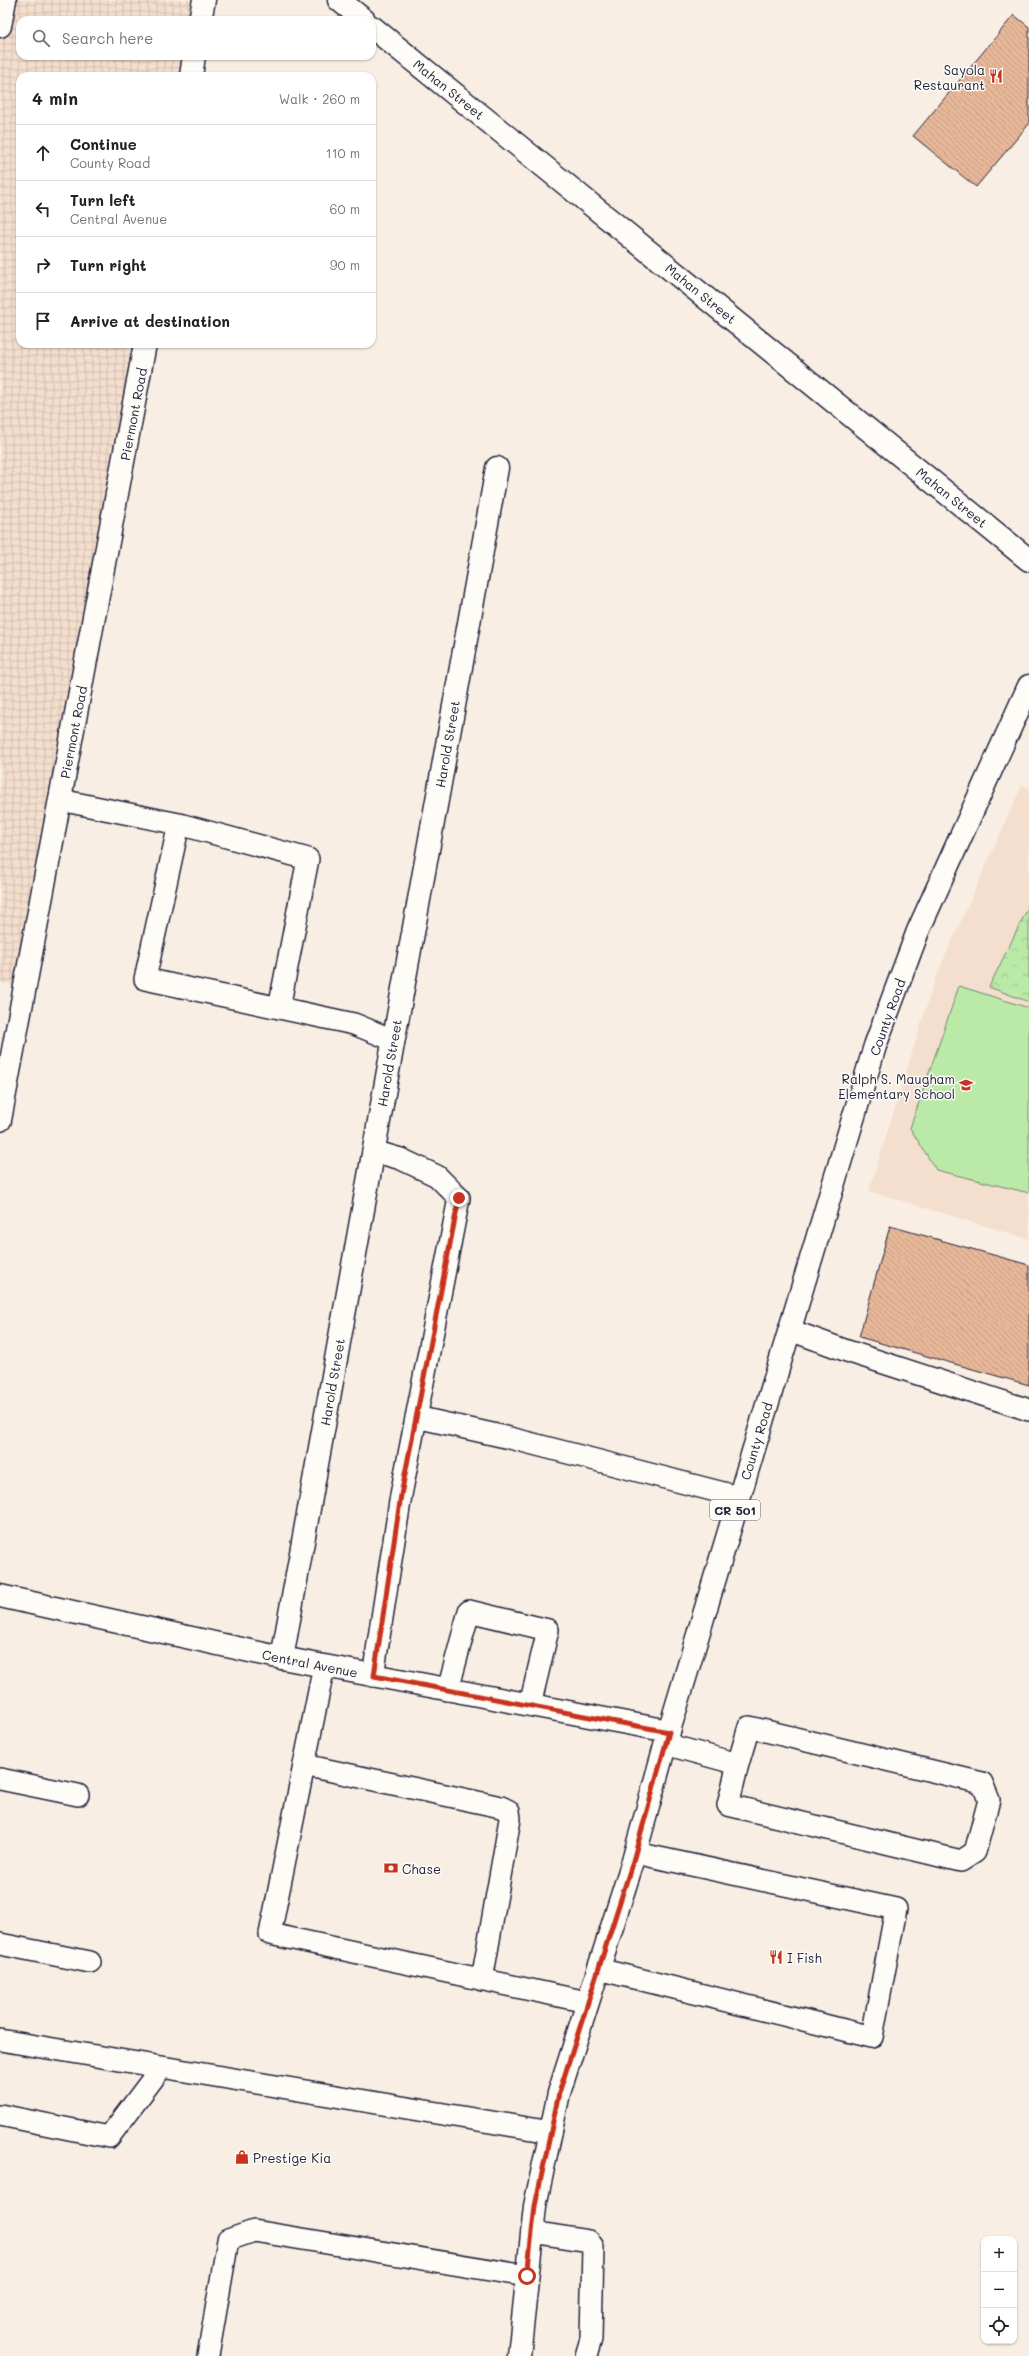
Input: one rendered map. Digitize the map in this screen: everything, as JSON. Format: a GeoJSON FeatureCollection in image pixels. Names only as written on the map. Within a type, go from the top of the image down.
{"type":"FeatureCollection","features":[{"type":"Feature","properties":{"kind":"street"},"geometry":{"type":"LineString","coordinates":[[0,26],[5,0]]}},
{"type":"Feature","properties":{"kind":"street"},"geometry":{"type":"LineString","coordinates":[[201,16],[204,0]]}},
{"type":"Feature","properties":{"kind":"street"},"geometry":{"type":"LineString","coordinates":[[339,0],[359,16]]}},
{"type":"Feature","properties":{"kind":"street","name":"Mahan Street"},"geometry":{"type":"LineString","coordinates":[[376,30],[1029,560]]}},
{"type":"Feature","properties":{"kind":"street"},"geometry":{"type":"LineString","coordinates":[[192,72],[193,60]]}},
{"type":"Feature","properties":{"kind":"street","name":"Piermont Road"},"geometry":{"type":"LineString","coordinates":[[0,1120],[144,348]]}},
{"type":"Feature","properties":{"kind":"street","name":"Harold Street"},"geometry":{"type":"LineString","coordinates":[[282,1658],[497,468]]}},
{"type":"Feature","properties":{"kind":"street","name":"County Road"},"geometry":{"type":"LineString","coordinates":[[519,2356],[535,2206],[559,2093],[636,1853],[667,1738],[876,1046],[916,938],[983,784],[1029,686]]}},
{"type":"Feature","properties":{"kind":"street","name":"Central Avenue"},"geometry":{"type":"LineString","coordinates":[[0,1596],[282,1658],[530,1705],[667,1738]]}},
{"type":"Feature","properties":{"kind":"lane"},"geometry":{"type":"LineString","coordinates":[[60,800],[179,824],[308,859],[279,1008]]}},
{"type":"Feature","properties":{"kind":"lane"},"geometry":{"type":"LineString","coordinates":[[179,824],[144,979],[354,1024],[393,1040]]}},
{"type":"Feature","properties":{"kind":"lane"},"geometry":{"type":"LineString","coordinates":[[374,1151],[401,1159],[437,1176],[459,1198],[401,1495],[374,1676]]}},
{"type":"Feature","properties":{"kind":"lane"},"geometry":{"type":"LineString","coordinates":[[790,1330],[847,1351],[1029,1410]]}},
{"type":"Feature","properties":{"kind":"lane"},"geometry":{"type":"LineString","coordinates":[[416,1417],[510,1438],[739,1497]]}},
{"type":"Feature","properties":{"kind":"lane"},"geometry":{"type":"LineString","coordinates":[[448,1690],[469,1611],[548,1630],[530,1705]]}},
{"type":"Feature","properties":{"kind":"lane"},"geometry":{"type":"LineString","coordinates":[[324,1666],[270,1934],[587,2002]]}},
{"type":"Feature","properties":{"kind":"lane"},"geometry":{"type":"LineString","coordinates":[[749,1727],[982,1783],[989,1800],[975,1852],[961,1861],[728,1806],[738,1764],[749,1727]]}},
{"type":"Feature","properties":{"kind":"lane"},"geometry":{"type":"LineString","coordinates":[[667,1738],[738,1764]]}},
{"type":"Feature","properties":{"kind":"lane"},"geometry":{"type":"LineString","coordinates":[[304,1765],[501,1807],[509,1811],[510,1820],[482,1980]]}},
{"type":"Feature","properties":{"kind":"lane"},"geometry":{"type":"LineString","coordinates":[[0,1778],[78,1795]]}},
{"type":"Feature","properties":{"kind":"lane"},"geometry":{"type":"LineString","coordinates":[[598,1969],[872,2037],[896,1909],[636,1853]]}},
{"type":"Feature","properties":{"kind":"lane"},"geometry":{"type":"LineString","coordinates":[[0,1944],[90,1962]]}},
{"type":"Feature","properties":{"kind":"lane"},"geometry":{"type":"LineString","coordinates":[[0,2040],[551,2132]]}},
{"type":"Feature","properties":{"kind":"lane"},"geometry":{"type":"LineString","coordinates":[[0,2115],[109,2137],[161,2068]]}},
{"type":"Feature","properties":{"kind":"lane"},"geometry":{"type":"LineString","coordinates":[[208,2356],[228,2240],[254,2231],[527,2276]]}},
{"type":"Feature","properties":{"kind":"lane"},"geometry":{"type":"LineString","coordinates":[[532,2232],[589,2241],[593,2247],[591,2339],[586,2356]]}},
{"type":"Feature","properties":{"kind":"shaded area"},"geometry":{"type":"Polygon","coordinates":[[[0,0],[204,0],[202,16],[16,16],[16,60],[193,60],[192,72],[16,72],[16,348],[140,348],[18,986],[0,982],[0,0]]]}},
{"type":"Feature","properties":{"kind":"shaded area","name":"Ralph S. Maugham Elementary School"},"geometry":{"type":"Polygon","coordinates":[[[1022,785],[1029,788],[1029,1239],[869,1191],[935,979],[1022,785]]]}},
{"type":"Feature","properties":{"kind":"green space"},"geometry":{"type":"Polygon","coordinates":[[[1029,906],[1029,1002],[989,987],[1029,906]]]}},
{"type":"Feature","properties":{"kind":"green space"},"geometry":{"type":"Polygon","coordinates":[[[959,986],[1029,1008],[1029,1193],[936,1170],[910,1128],[959,986]]]}},
{"type":"Feature","properties":{"kind":"building","name":"Sayola Restaurant"},"geometry":{"type":"Polygon","coordinates":[[[1014,15],[1029,27],[1029,124],[976,187],[913,136],[1014,15]]]}},
{"type":"Feature","properties":{"kind":"building"},"geometry":{"type":"Polygon","coordinates":[[[890,1226],[1029,1265],[1029,1385],[859,1337],[890,1226]]]}},
{"type":"Feature","properties":{"kind":"place","name":"Sayola Restaurant"},"geometry":{"type":"Point","coordinates":[996,76]}},
{"type":"Feature","properties":{"kind":"place","name":"Ralph S. Maugham Elementary School"},"geometry":{"type":"Point","coordinates":[966,1085]}},
{"type":"Feature","properties":{"kind":"place","name":"Chase"},"geometry":{"type":"Point","coordinates":[391,1868]}},
{"type":"Feature","properties":{"kind":"place","name":"I Fish"},"geometry":{"type":"Point","coordinates":[776,1957]}},
{"type":"Feature","properties":{"kind":"place","name":"Prestige Kia"},"geometry":{"type":"Point","coordinates":[242,2157]}},
{"type":"Feature","properties":{"kind":"route"},"geometry":{"type":"LineString","coordinates":[[459,1198],[401,1495],[374,1676],[669,1732],[633,1861],[559,2093],[535,2206],[527,2276]]}}]}
